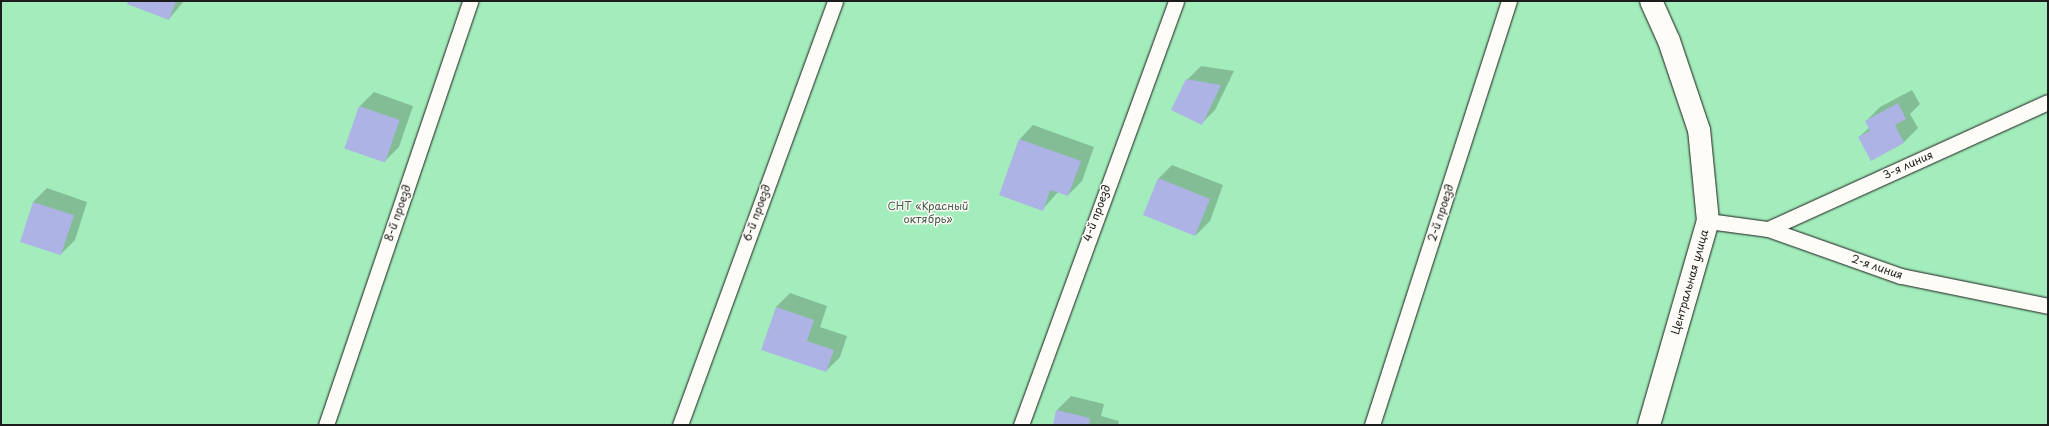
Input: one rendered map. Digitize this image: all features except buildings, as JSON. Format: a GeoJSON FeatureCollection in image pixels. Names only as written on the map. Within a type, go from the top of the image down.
{"type":"FeatureCollection","features":[{"type":"Feature","properties":{"kind":"street","name":"Центральная улица"},"geometry":{"type":"LineString","coordinates":[[1649,425],[1708,221],[1698,130],[1669,41],[1650,1]]}},
{"type":"Feature","properties":{"kind":"lane","name":"8-й проезд"},"geometry":{"type":"LineString","coordinates":[[326,425],[470,1]]}},
{"type":"Feature","properties":{"kind":"lane","name":"6-й проезд"},"geometry":{"type":"LineString","coordinates":[[680,425],[835,1]]}},
{"type":"Feature","properties":{"kind":"lane","name":"4-й проезд"},"geometry":{"type":"LineString","coordinates":[[1021,425],[1176,1]]}},
{"type":"Feature","properties":{"kind":"lane","name":"2-й проезд"},"geometry":{"type":"LineString","coordinates":[[1372,425],[1509,1]]}},
{"type":"Feature","properties":{"kind":"lane","name":"3-я линия"},"geometry":{"type":"LineString","coordinates":[[1768,229],[2048,102]]}},
{"type":"Feature","properties":{"kind":"lane","name":"2-я линия"},"geometry":{"type":"LineString","coordinates":[[1708,221],[1768,229],[1901,276],[2048,306]]}},
{"type":"Feature","properties":{"kind":"green space","name":"СНТ «Красный октябрь»"},"geometry":{"type":"Polygon","coordinates":[[[1,1],[2048,1],[2048,425],[1,425],[1,1]]]}}]}
